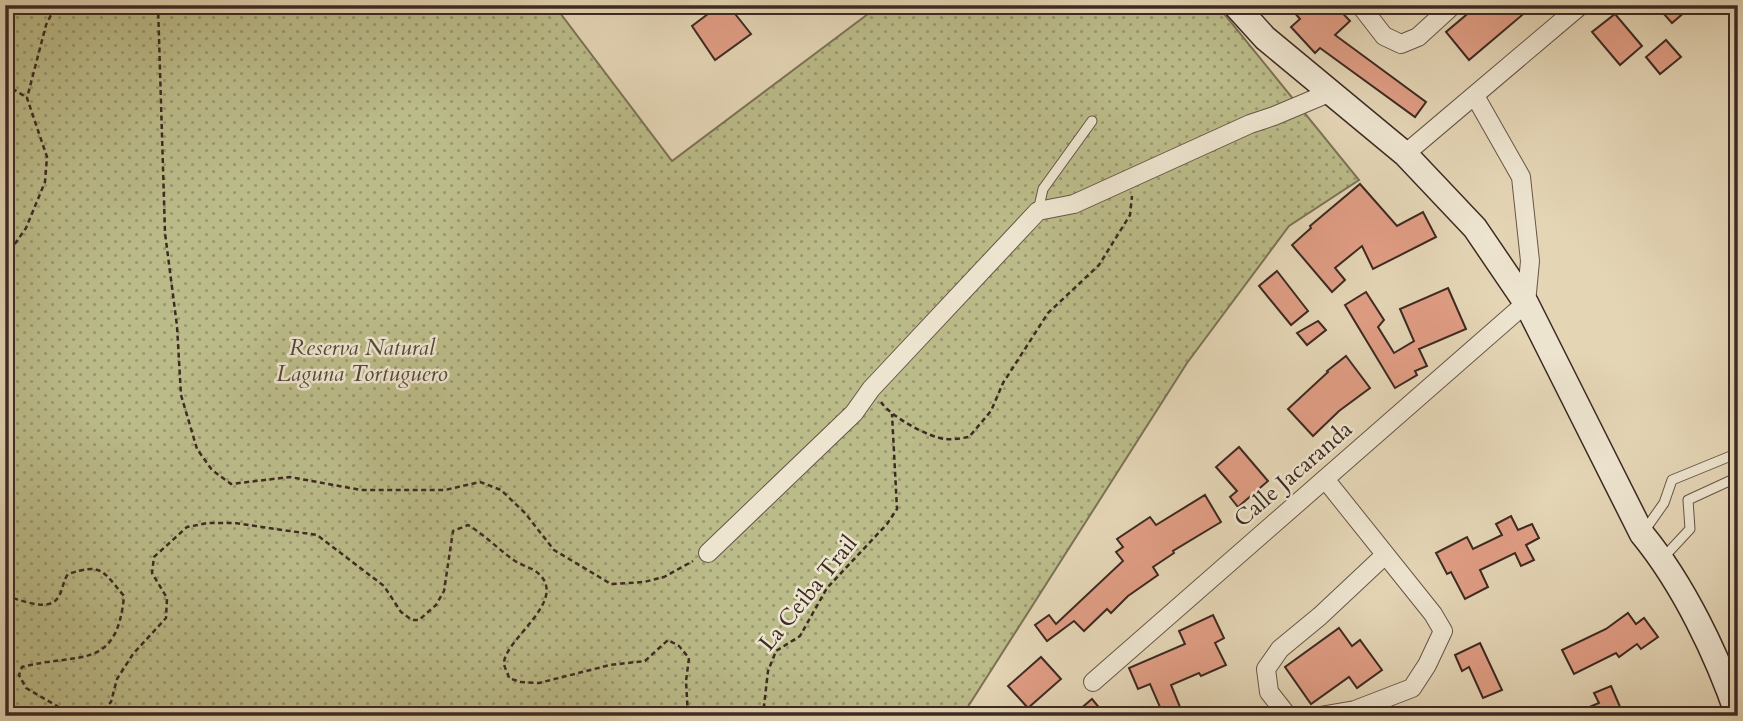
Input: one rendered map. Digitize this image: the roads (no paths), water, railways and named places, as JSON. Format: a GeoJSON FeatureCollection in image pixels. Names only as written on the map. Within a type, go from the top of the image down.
{"type":"FeatureCollection","features":[{"type":"Feature","properties":{"kind":"street"},"geometry":{"type":"LineString","coordinates":[[1235,5],[1265,38],[1405,155],[1475,228],[1526,303],[1642,534],[1662,559],[1723,672],[1738,716]]}},
{"type":"Feature","properties":{"kind":"street"},"geometry":{"type":"LineString","coordinates":[[1360,5],[1384,36],[1401,44],[1418,37],[1453,5]]}},
{"type":"Feature","properties":{"kind":"street"},"geometry":{"type":"LineString","coordinates":[[1405,155],[1581,5]]}},
{"type":"Feature","properties":{"kind":"street"},"geometry":{"type":"LineString","coordinates":[[708,552],[855,413],[871,389],[1038,211],[1074,204],[1250,124],[1274,117],[1331,92]]}},
{"type":"Feature","properties":{"kind":"street"},"geometry":{"type":"LineString","coordinates":[[1475,96],[1521,177],[1530,261],[1526,303]]}},
{"type":"Feature","properties":{"kind":"street","name":"Calle Jacaranda"},"geometry":{"type":"LineString","coordinates":[[1093,681],[1526,303]]}},
{"type":"Feature","properties":{"kind":"street"},"geometry":{"type":"LineString","coordinates":[[1320,716],[1355,710],[1412,688],[1427,665],[1443,631],[1433,614],[1325,479]]}},
{"type":"Feature","properties":{"kind":"street"},"geometry":{"type":"LineString","coordinates":[[1293,716],[1287,715],[1269,692],[1266,669],[1280,649],[1320,616],[1384,555]]}},
{"type":"Feature","properties":{"kind":"lane"},"geometry":{"type":"LineString","coordinates":[[1038,211],[1043,189],[1091,121]]}},
{"type":"Feature","properties":{"kind":"lane"},"geometry":{"type":"LineString","coordinates":[[1642,534],[1664,503],[1672,480],[1738,453]]}},
{"type":"Feature","properties":{"kind":"lane"},"geometry":{"type":"LineString","coordinates":[[1662,559],[1690,529],[1688,499],[1738,477]]}},
{"type":"Feature","properties":{"kind":"park label","name":"Reserva Natural Laguna Tortuguero"},"geometry":{"type":"Point","coordinates":[362,360]}}]}
